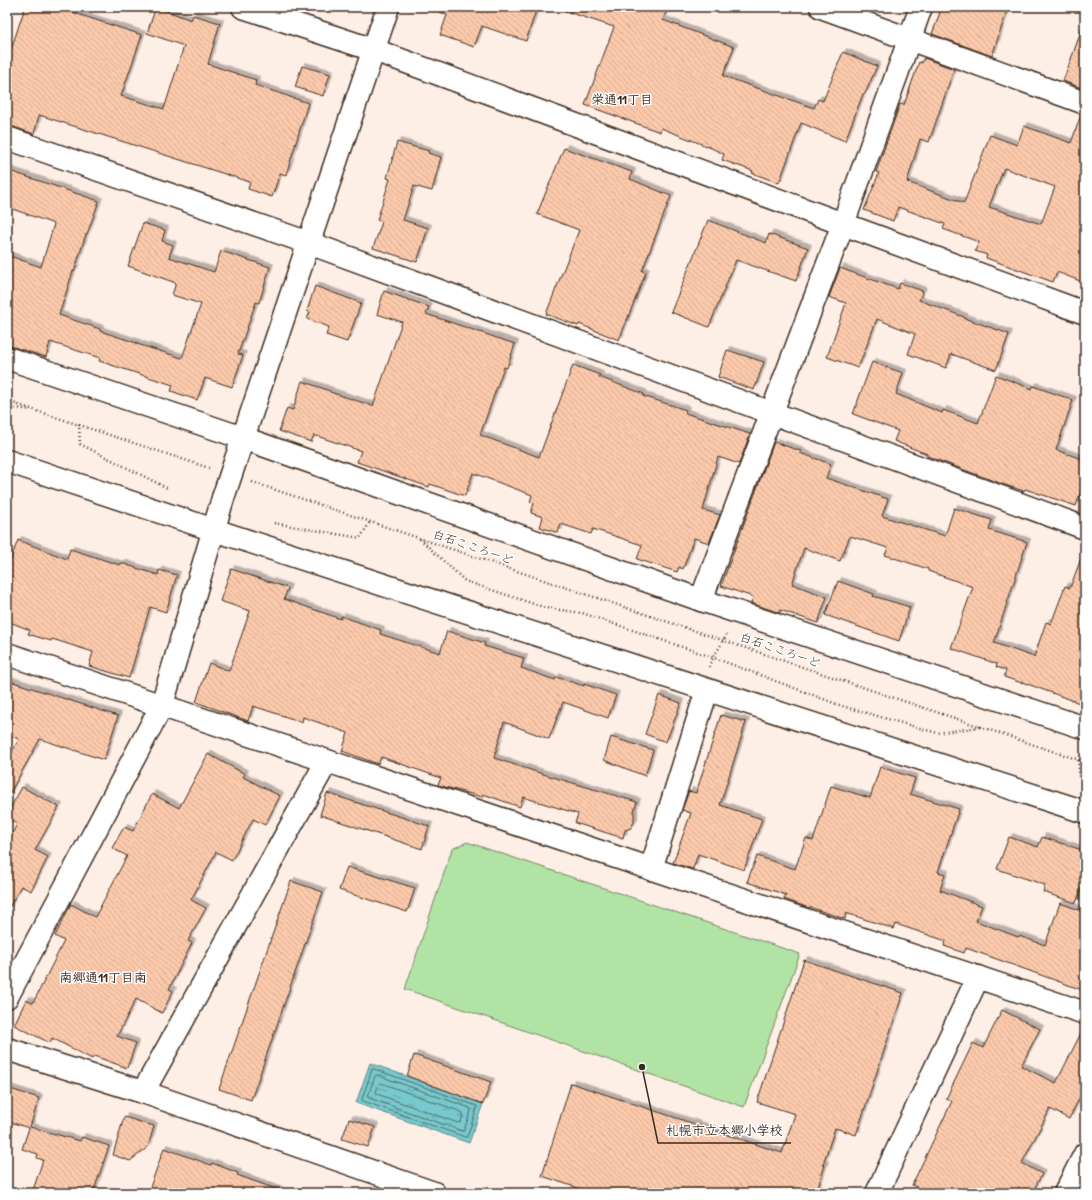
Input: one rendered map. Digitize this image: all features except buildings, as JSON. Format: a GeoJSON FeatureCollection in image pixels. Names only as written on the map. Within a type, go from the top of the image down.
{"type":"FeatureCollection","features":[{"type":"Feature","properties":{"kind":"street"},"geometry":{"type":"LineString","coordinates":[[242,7],[374,50],[1085,313]]}},
{"type":"Feature","properties":{"kind":"street"},"geometry":{"type":"LineString","coordinates":[[7,998],[162,705],[223,498],[388,7]]}},
{"type":"Feature","properties":{"kind":"street"},"geometry":{"type":"LineString","coordinates":[[821,7],[1085,103]]}},
{"type":"Feature","properties":{"kind":"street"},"geometry":{"type":"LineString","coordinates":[[701,600],[842,224],[921,7]]}},
{"type":"Feature","properties":{"kind":"street"},"geometry":{"type":"LineString","coordinates":[[7,138],[309,243],[771,414],[1085,528]]}},
{"type":"Feature","properties":{"kind":"street"},"geometry":{"type":"LineString","coordinates":[[7,358],[241,444],[733,611],[1085,728]]}},
{"type":"Feature","properties":{"kind":"street"},"geometry":{"type":"LineString","coordinates":[[7,461],[214,530],[1085,812]]}},
{"type":"Feature","properties":{"kind":"street"},"geometry":{"type":"LineString","coordinates":[[7,654],[1085,1013]]}},
{"type":"Feature","properties":{"kind":"street"},"geometry":{"type":"LineString","coordinates":[[651,869],[704,689]]}},
{"type":"Feature","properties":{"kind":"street"},"geometry":{"type":"LineString","coordinates":[[143,1092],[327,761]]}},
{"type":"Feature","properties":{"kind":"street"},"geometry":{"type":"LineString","coordinates":[[877,1193],[978,978]]}},
{"type":"Feature","properties":{"kind":"street"},"geometry":{"type":"LineString","coordinates":[[7,1049],[143,1092],[434,1193]]}},
{"type":"Feature","properties":{"kind":"street"},"geometry":{"type":"LineString","coordinates":[[1065,1193],[1085,1154]]}},
{"type":"Feature","properties":{"kind":"path"},"geometry":{"type":"LineString","coordinates":[[7,400],[36,410],[7,408]]}},
{"type":"Feature","properties":{"kind":"path"},"geometry":{"type":"LineString","coordinates":[[79,424],[80,444],[170,489]]}},
{"type":"Feature","properties":{"kind":"path"},"geometry":{"type":"LineString","coordinates":[[273,523],[360,538],[370,522]]}},
{"type":"Feature","properties":{"kind":"path","name":"白石こころーど"},"geometry":{"type":"LineString","coordinates":[[980,727],[937,733],[842,706],[712,657],[582,613],[546,608],[465,581],[418,538],[1085,762]]}},
{"type":"Feature","properties":{"kind":"path"},"geometry":{"type":"LineString","coordinates":[[704,689],[712,657],[724,641],[733,611]]}},
{"type":"Feature","properties":{"kind":"path"},"geometry":{"type":"LineString","coordinates":[[1078,760],[1081,785],[1085,787]]}},
{"type":"Feature","properties":{"kind":"green space"},"geometry":{"type":"Polygon","coordinates":[[[467,842],[800,954],[744,1107],[405,989],[452,849],[467,842]]]}},
{"type":"Feature","properties":{"kind":"water"},"geometry":{"type":"Polygon","coordinates":[[[370,1063],[483,1104],[469,1143],[356,1103],[370,1063]]]}},
{"type":"Feature","properties":{"kind":"place","name":"札幌市立本郷小学校"},"geometry":{"type":"Point","coordinates":[642,1067]}},
{"type":"Feature","properties":{"kind":"district","name":"栄通11丁目"},"geometry":{"type":"Point","coordinates":[622,99]}},
{"type":"Feature","properties":{"kind":"district","name":"南郷通11丁目南"},"geometry":{"type":"Point","coordinates":[103,977]}}]}
